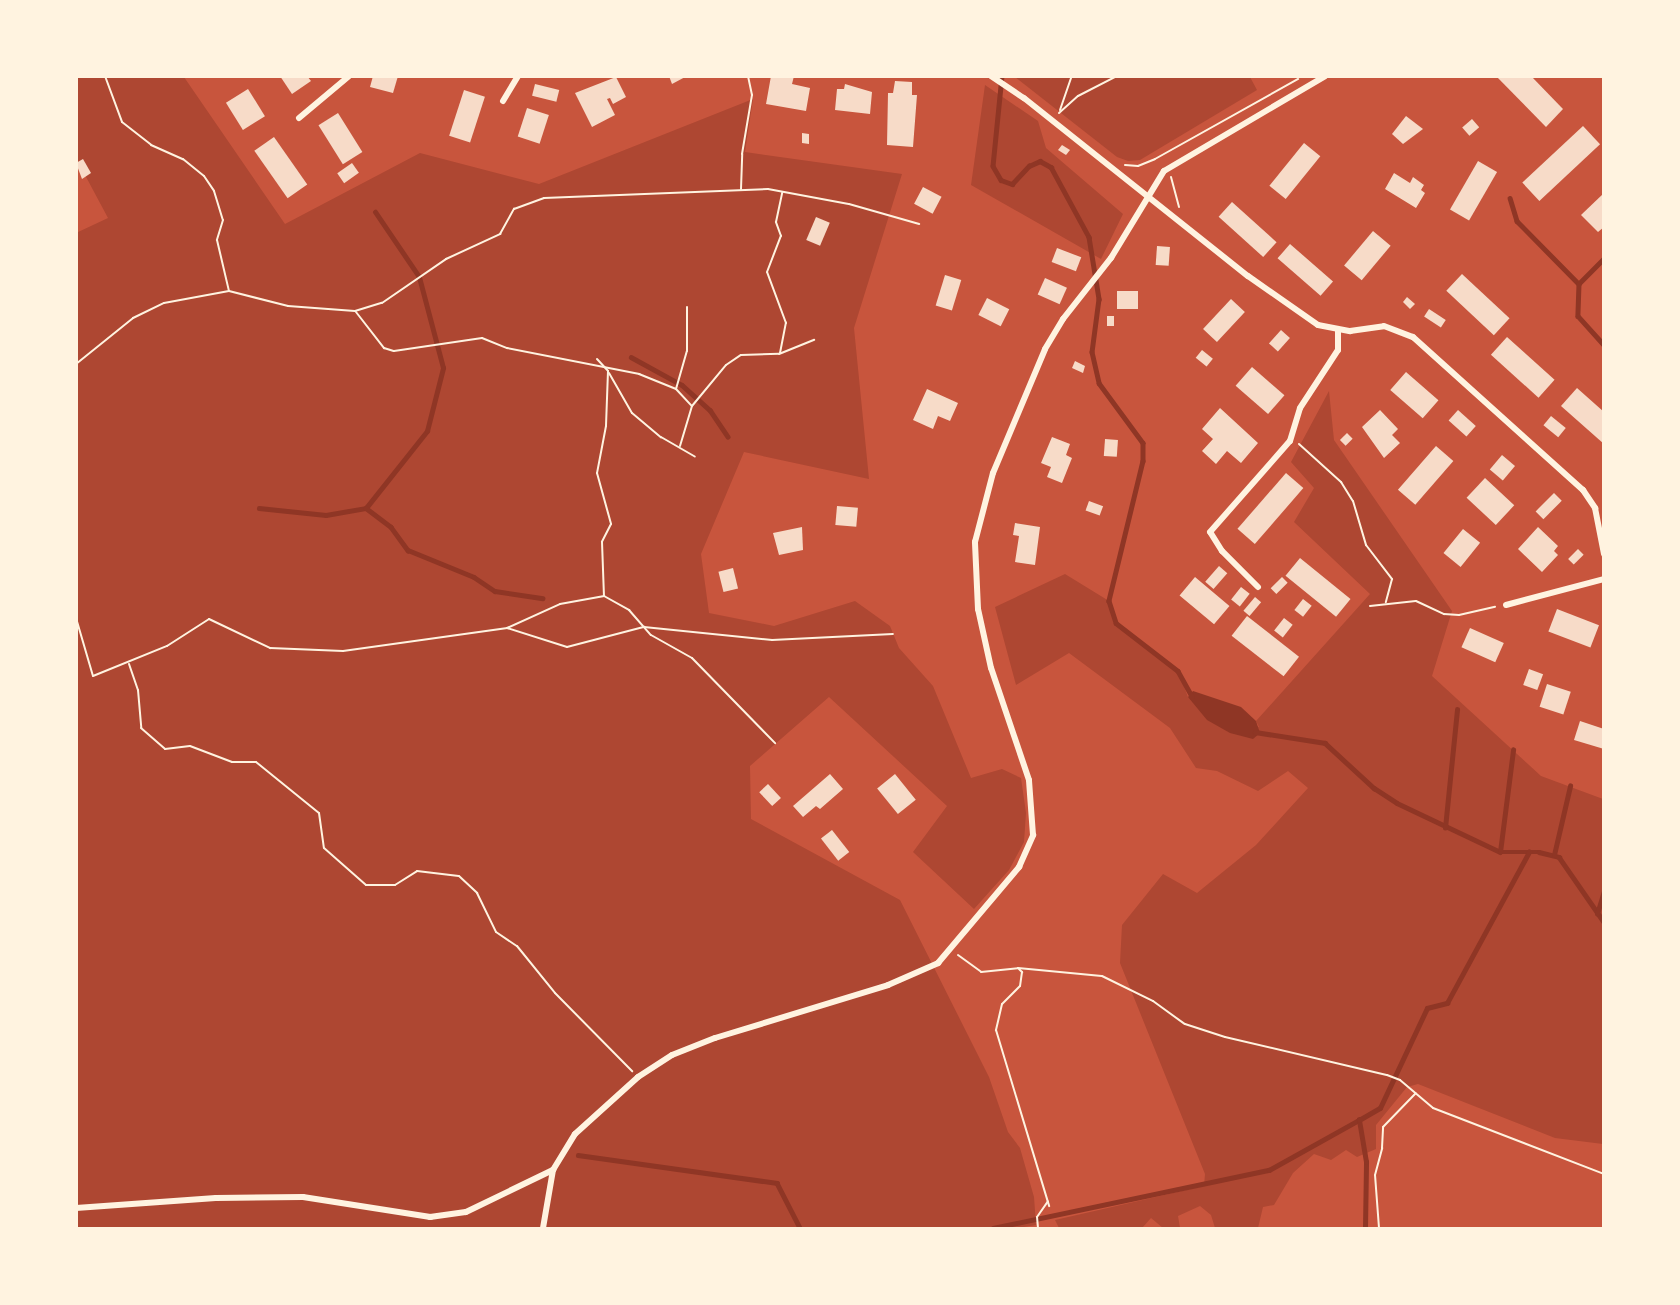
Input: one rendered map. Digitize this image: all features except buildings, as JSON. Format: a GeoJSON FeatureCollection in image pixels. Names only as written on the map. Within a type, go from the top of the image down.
{"type":"FeatureCollection","features":[{"type":"Feature","properties":{"kind":"street"},"geometry":{"type":"LineString","coordinates":[[299,118],[349,76]]}},
{"type":"Feature","properties":{"kind":"street"},"geometry":{"type":"LineString","coordinates":[[503,101],[518,76]]}},
{"type":"Feature","properties":{"kind":"street"},"geometry":{"type":"LineString","coordinates":[[991,76],[1024,98],[1248,276],[1318,325],[1338,330],[1384,326],[1413,337],[1583,490],[1594,508],[1604,554]]}},
{"type":"Feature","properties":{"kind":"street"},"geometry":{"type":"LineString","coordinates":[[543,1228],[553,1170],[575,1134],[638,1077],[672,1055],[724,1034],[912,977],[953,949],[1019,867],[1033,835],[1029,780],[991,668],[978,609],[975,542],[980,514],[993,473],[1045,349],[1100,273],[1164,171],[1325,76]]}},
{"type":"Feature","properties":{"kind":"street"},"geometry":{"type":"LineString","coordinates":[[1258,587],[1222,551],[1210,532],[1292,435],[1300,408],[1338,350],[1338,330]]}},
{"type":"Feature","properties":{"kind":"street"},"geometry":{"type":"LineString","coordinates":[[1506,605],[1604,579]]}},
{"type":"Feature","properties":{"kind":"street"},"geometry":{"type":"LineString","coordinates":[[76,1208],[216,1198],[303,1197],[430,1217],[466,1212],[553,1170]]}},
{"type":"Feature","properties":{"kind":"path"},"geometry":{"type":"LineString","coordinates":[[105,76],[122,122],[151,145],[183,159],[204,176],[214,191],[223,220],[217,240],[230,291]]}},
{"type":"Feature","properties":{"kind":"path"},"geometry":{"type":"LineString","coordinates":[[741,190],[742,154],[752,95],[748,76]]}},
{"type":"Feature","properties":{"kind":"path"},"geometry":{"type":"LineString","coordinates":[[1059,113],[1072,76]]}},
{"type":"Feature","properties":{"kind":"path"},"geometry":{"type":"LineString","coordinates":[[1059,113],[1078,96],[1117,76]]}},
{"type":"Feature","properties":{"kind":"path"},"geometry":{"type":"LineString","coordinates":[[1116,161],[1132,166],[1155,159],[1301,76]]}},
{"type":"Feature","properties":{"kind":"path"},"geometry":{"type":"LineString","coordinates":[[1052,107],[1067,120]]}},
{"type":"Feature","properties":{"kind":"path"},"geometry":{"type":"LineString","coordinates":[[1155,159],[1174,180],[1173,195],[1184,213]]}},
{"type":"Feature","properties":{"kind":"path"},"geometry":{"type":"LineString","coordinates":[[76,364],[133,318],[164,303],[230,291],[288,306],[356,310],[382,303],[446,259],[500,234],[514,209],[544,198],[741,190],[782,193],[849,204],[919,224]]}},
{"type":"Feature","properties":{"kind":"path"},"geometry":{"type":"LineString","coordinates":[[780,354],[786,323],[767,272],[781,236],[776,222],[782,193]]}},
{"type":"Feature","properties":{"kind":"path"},"geometry":{"type":"LineString","coordinates":[[676,389],[687,351],[687,307]]}},
{"type":"Feature","properties":{"kind":"path"},"geometry":{"type":"LineString","coordinates":[[356,310],[384,348],[394,351],[482,338],[507,348],[589,362],[608,370],[639,374],[676,389],[692,406]]}},
{"type":"Feature","properties":{"kind":"path"},"geometry":{"type":"LineString","coordinates":[[680,446],[692,406],[726,365],[741,355],[780,354],[814,340]]}},
{"type":"Feature","properties":{"kind":"path"},"geometry":{"type":"LineString","coordinates":[[597,359],[608,370],[632,413],[661,437],[680,446],[695,457]]}},
{"type":"Feature","properties":{"kind":"path"},"geometry":{"type":"LineString","coordinates":[[604,597],[602,542],[611,524],[597,473],[606,426],[608,370]]}},
{"type":"Feature","properties":{"kind":"path"},"geometry":{"type":"LineString","coordinates":[[1292,435],[1341,482],[1353,501],[1366,545],[1392,579],[1386,602]]}},
{"type":"Feature","properties":{"kind":"path"},"geometry":{"type":"LineString","coordinates":[[76,618],[93,676],[129,664],[209,619],[270,648],[332,650],[507,628],[560,604],[604,597],[629,610],[651,635],[692,658],[776,743]]}},
{"type":"Feature","properties":{"kind":"path"},"geometry":{"type":"LineString","coordinates":[[1370,606],[1386,602],[1416,601],[1444,614],[1459,615],[1506,605]]}},
{"type":"Feature","properties":{"kind":"path"},"geometry":{"type":"LineString","coordinates":[[507,628],[567,647],[644,627],[772,640],[893,634]]}},
{"type":"Feature","properties":{"kind":"path"},"geometry":{"type":"LineString","coordinates":[[129,664],[138,690],[141,728],[165,749],[190,746],[232,762],[256,762],[319,813],[324,848],[366,885],[395,885],[417,871],[459,876],[477,893],[496,932],[517,946],[555,993],[638,1077]]}},
{"type":"Feature","properties":{"kind":"path"},"geometry":{"type":"LineString","coordinates":[[953,949],[981,972],[1018,968],[1102,976],[1153,1001],[1185,1024],[1225,1037],[1387,1075],[1400,1080],[1433,1108],[1604,1174]]}},
{"type":"Feature","properties":{"kind":"path"},"geometry":{"type":"LineString","coordinates":[[1018,968],[1022,972],[1020,986],[1002,1005],[995,1018],[996,1030],[1049,1206]]}},
{"type":"Feature","properties":{"kind":"path"},"geometry":{"type":"LineString","coordinates":[[1379,1228],[1375,1175],[1383,1148],[1383,1127],[1416,1093]]}},
{"type":"Feature","properties":{"kind":"path"},"geometry":{"type":"LineString","coordinates":[[1038,1228],[1036,1217],[1048,1201]]}},
{"type":"Feature","properties":{"kind":"shaded area"},"geometry":{"type":"Polygon","coordinates":[[[77,77],[184,77],[285,224],[420,153],[539,184],[753,99],[745,152],[902,174],[854,328],[869,479],[744,452],[701,554],[709,613],[774,626],[855,601],[890,626],[899,648],[933,686],[971,778],[1002,769],[1021,778],[1026,813],[1024,842],[1009,870],[974,909],[913,852],[947,806],[829,697],[750,766],[751,819],[900,900],[989,1077],[1008,1132],[1020,1148],[1034,1197],[1036,1225],[1018,1228],[77,1228],[76,233],[108,218],[77,160],[77,77]]]}},
{"type":"Feature","properties":{"kind":"shaded area"},"geometry":{"type":"Polygon","coordinates":[[[1015,77],[1250,77],[1257,90],[1140,160],[1128,161],[1117,157],[1015,77]]]}},
{"type":"Feature","properties":{"kind":"shaded area"},"geometry":{"type":"Polygon","coordinates":[[[985,85],[1038,121],[1046,148],[1123,214],[1101,259],[971,185],[985,85]]]}},
{"type":"Feature","properties":{"kind":"shaded area"},"geometry":{"type":"Polygon","coordinates":[[[1329,391],[1334,440],[1452,611],[1432,676],[1541,776],[1603,799],[1603,1144],[1555,1138],[1418,1084],[1407,1087],[1376,1125],[1376,1149],[1357,1157],[1346,1150],[1331,1160],[1314,1154],[1293,1173],[1274,1205],[1263,1207],[1258,1228],[1215,1228],[1211,1215],[1200,1206],[1178,1216],[1180,1228],[1163,1228],[1151,1218],[1142,1228],[1059,1228],[1055,1220],[1204,1186],[1205,1174],[1120,963],[1122,925],[1163,874],[1197,893],[1256,845],[1308,788],[1288,771],[1258,791],[1217,771],[1196,768],[1170,728],[1069,653],[1016,685],[995,607],[1065,574],[1109,601],[1116,623],[1178,671],[1188,697],[1259,727],[1256,721],[1370,594],[1294,522],[1314,488],[1291,462],[1329,391]]]}},
{"type":"Feature","properties":{"kind":"shaded area"},"geometry":{"type":"Polygon","coordinates":[[[1193,691],[1241,707],[1256,721],[1260,733],[1253,739],[1230,733],[1207,720],[1188,697],[1193,691]]]}},
{"type":"Feature","properties":{"kind":"waterway"},"geometry":{"type":"LineString","coordinates":[[1002,76],[993,166],[1001,180],[1012,184],[1029,166],[1040,161],[1051,167],[1089,237],[1099,299],[1092,352],[1099,383],[1143,443],[1143,461],[1109,601],[1116,623],[1178,671],[1192,696]]}},
{"type":"Feature","properties":{"kind":"waterway"},"geometry":{"type":"LineString","coordinates":[[1510,198],[1517,221],[1579,284]]}},
{"type":"Feature","properties":{"kind":"waterway"},"geometry":{"type":"LineString","coordinates":[[259,508],[326,515],[366,508],[427,431],[443,368],[419,277],[375,212]]}},
{"type":"Feature","properties":{"kind":"waterway"},"geometry":{"type":"LineString","coordinates":[[1604,259],[1579,284],[1578,316],[1604,345]]}},
{"type":"Feature","properties":{"kind":"waterway"},"geometry":{"type":"LineString","coordinates":[[631,357],[682,385],[710,410],[728,437]]}},
{"type":"Feature","properties":{"kind":"waterway"},"geometry":{"type":"LineString","coordinates":[[366,508],[391,527],[408,550],[474,577],[495,591],[542,598]]}},
{"type":"Feature","properties":{"kind":"waterway"},"geometry":{"type":"LineString","coordinates":[[1445,828],[1457,710]]}},
{"type":"Feature","properties":{"kind":"waterway"},"geometry":{"type":"LineString","coordinates":[[1255,732],[1325,743],[1374,788],[1397,803],[1500,852],[1539,852],[1559,857],[1604,922]]}},
{"type":"Feature","properties":{"kind":"waterway"},"geometry":{"type":"LineString","coordinates":[[1500,852],[1513,750]]}},
{"type":"Feature","properties":{"kind":"waterway"},"geometry":{"type":"LineString","coordinates":[[1554,855],[1570,786]]}},
{"type":"Feature","properties":{"kind":"waterway"},"geometry":{"type":"LineString","coordinates":[[1365,1228],[1366,1162],[1359,1120],[1380,1108],[1427,1008],[1447,1003],[1529,852]]}},
{"type":"Feature","properties":{"kind":"waterway"},"geometry":{"type":"LineString","coordinates":[[1597,914],[1604,891]]}},
{"type":"Feature","properties":{"kind":"waterway"},"geometry":{"type":"LineString","coordinates":[[993,1228],[1269,1170],[1359,1120]]}},
{"type":"Feature","properties":{"kind":"waterway"},"geometry":{"type":"LineString","coordinates":[[578,1155],[777,1183],[800,1228]]}}]}
